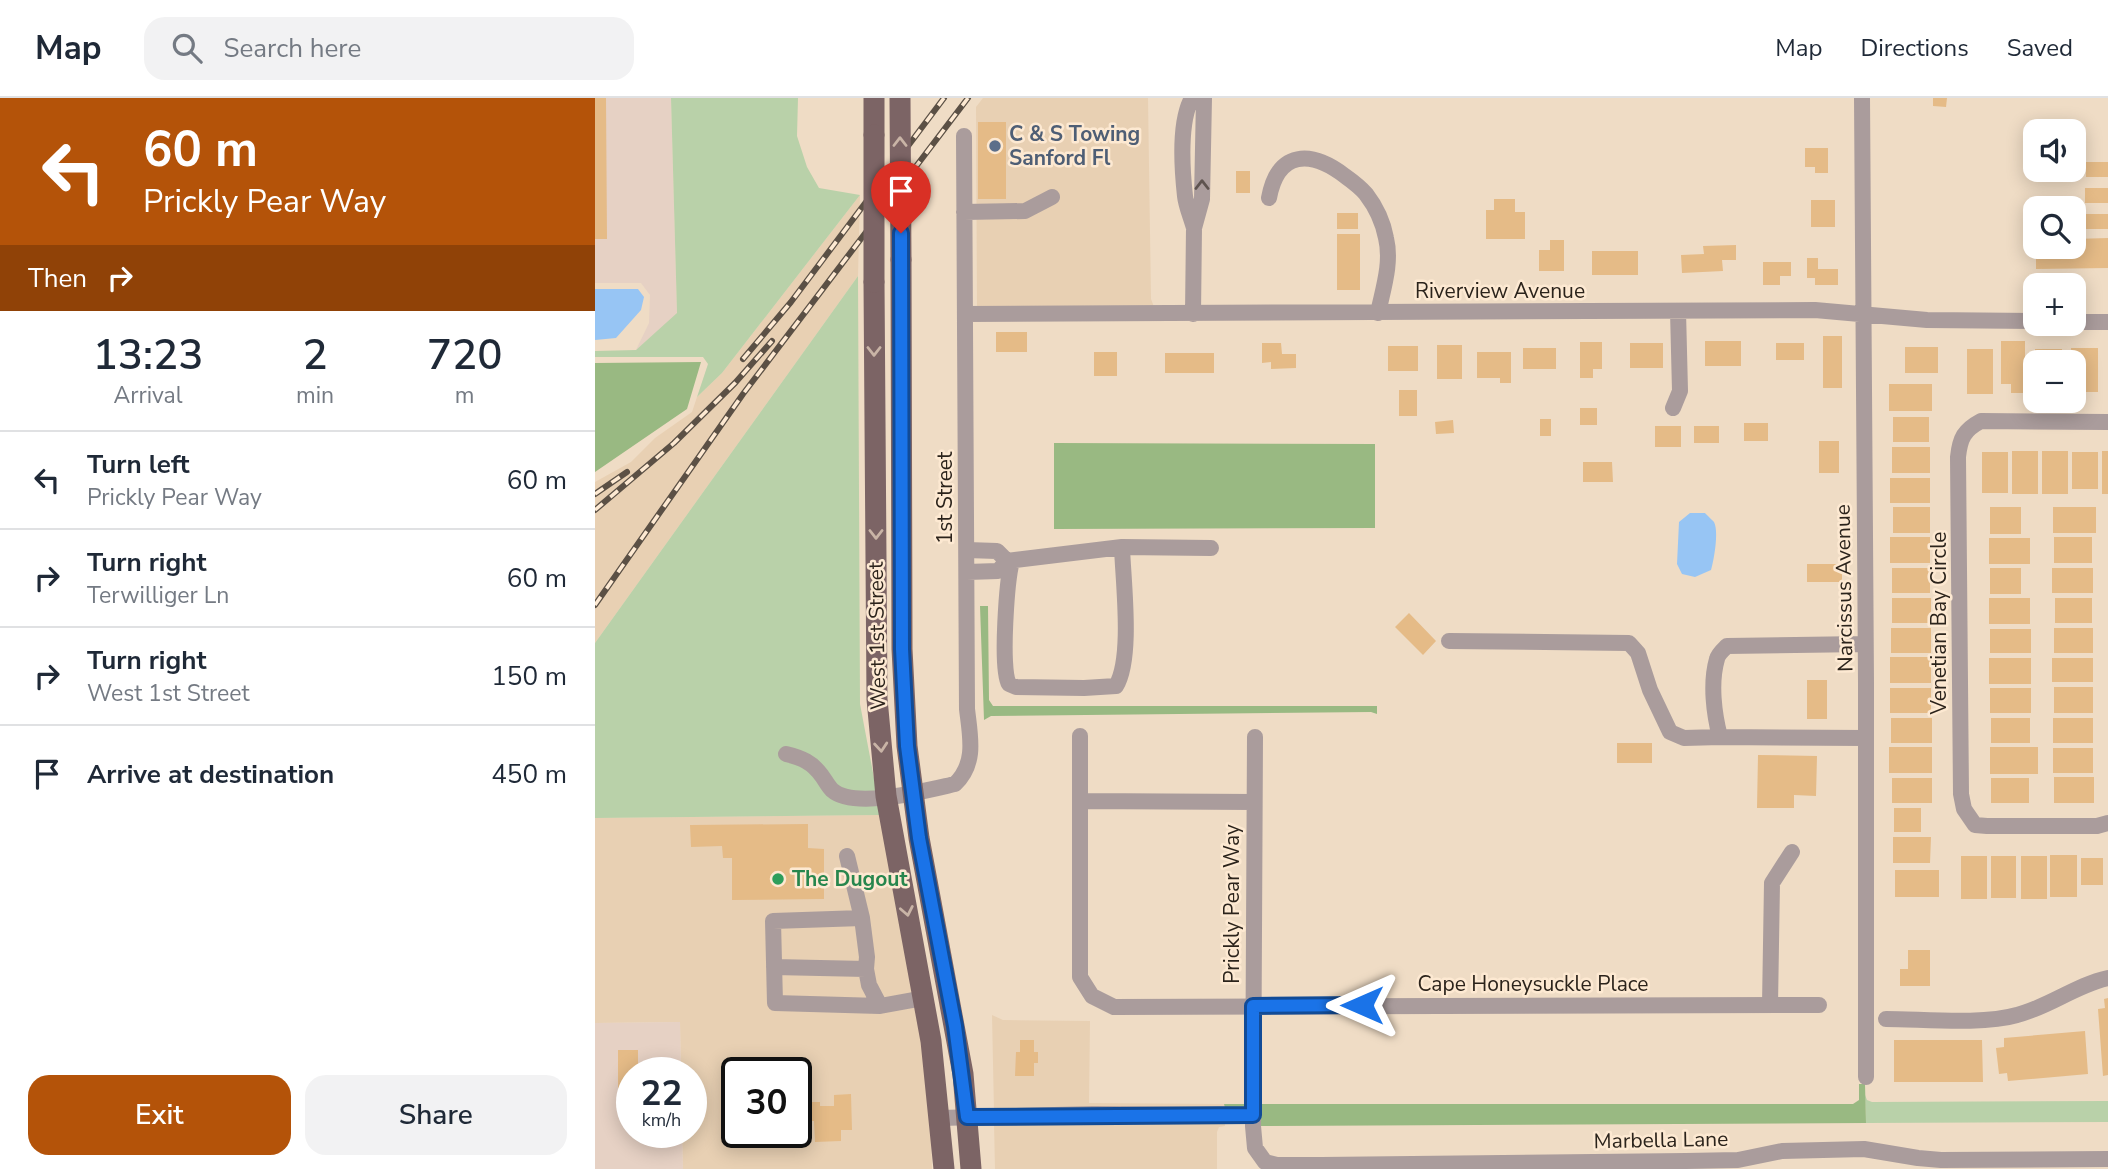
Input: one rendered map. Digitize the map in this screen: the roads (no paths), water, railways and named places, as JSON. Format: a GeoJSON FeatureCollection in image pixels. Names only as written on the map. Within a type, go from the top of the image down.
{"type":"FeatureCollection","features":[{"type":"Feature","properties":{"kind":"main road","name":"West 1st Street"},"geometry":{"type":"LineString","coordinates":[[874,98],[877,699],[886,796],[924,998],[944,1169]]}},
{"type":"Feature","properties":{"kind":"main road","name":"West 1st Street"},"geometry":{"type":"LineString","coordinates":[[900,99],[902,662],[912,793],[955,1026],[971,1169]]}},
{"type":"Feature","properties":{"kind":"street"},"geometry":{"type":"LineString","coordinates":[[1192,98],[1185,110],[1184,142],[1185,198],[1194,228]]}},
{"type":"Feature","properties":{"kind":"street"},"geometry":{"type":"LineString","coordinates":[[1193,314],[1194,228],[1202,199],[1204,98]]}},
{"type":"Feature","properties":{"kind":"street","name":"Narcissus Avenue"},"geometry":{"type":"LineString","coordinates":[[1862,98],[1866,1077]]}},
{"type":"Feature","properties":{"kind":"street","name":"1st Street"},"geometry":{"type":"LineString","coordinates":[[786,754],[802,758],[814,765],[832,791],[854,799],[955,785],[969,764],[972,752],[967,709],[964,136]]}},
{"type":"Feature","properties":{"kind":"street"},"geometry":{"type":"LineString","coordinates":[[1184,142],[1202,142]]}},
{"type":"Feature","properties":{"kind":"street"},"geometry":{"type":"LineString","coordinates":[[1269,198],[1277,173],[1303,158],[1312,158],[1331,166],[1365,192],[1380,216],[1389,254],[1378,313]]}},
{"type":"Feature","properties":{"kind":"street"},"geometry":{"type":"LineString","coordinates":[[964,212],[1025,211],[1052,197]]}},
{"type":"Feature","properties":{"kind":"street","name":"Riverview Avenue"},"geometry":{"type":"LineString","coordinates":[[965,314],[1815,310],[1927,320],[2023,321]]}},
{"type":"Feature","properties":{"kind":"street"},"geometry":{"type":"LineString","coordinates":[[1674,408],[1680,391],[1678,311]]}},
{"type":"Feature","properties":{"kind":"street"},"geometry":{"type":"LineString","coordinates":[[2086,322],[2108,322]]}},
{"type":"Feature","properties":{"kind":"street","name":"Venetian Bay Circle"},"geometry":{"type":"LineString","coordinates":[[2108,422],[1981,421],[1964,433],[1959,443],[1958,457],[1961,794],[1964,809],[1975,825],[2097,826],[2108,823]]}},
{"type":"Feature","properties":{"kind":"street"},"geometry":{"type":"LineString","coordinates":[[1010,561],[1006,649],[1006,678],[1009,684],[1016,687],[1116,686],[1122,675],[1125,621],[1122,547]]}},
{"type":"Feature","properties":{"kind":"street"},"geometry":{"type":"LineString","coordinates":[[967,572],[998,571],[1010,561],[1122,547],[1211,548]]}},
{"type":"Feature","properties":{"kind":"street"},"geometry":{"type":"LineString","coordinates":[[967,550],[997,551],[1010,561]]}},
{"type":"Feature","properties":{"kind":"street"},"geometry":{"type":"LineString","coordinates":[[1449,641],[1629,643],[1638,653],[1650,690],[1670,732],[1684,738],[1865,738]]}},
{"type":"Feature","properties":{"kind":"street"},"geometry":{"type":"LineString","coordinates":[[1720,737],[1716,721],[1714,681],[1717,656],[1727,646],[1864,645]]}},
{"type":"Feature","properties":{"kind":"street","name":"Cape Honeysuckle Place"},"geometry":{"type":"LineString","coordinates":[[1080,736],[1080,977],[1092,996],[1114,1007],[1819,1004]]}},
{"type":"Feature","properties":{"kind":"street","name":"Prickly Pear Way"},"geometry":{"type":"LineString","coordinates":[[1253,1115],[1255,737]]}},
{"type":"Feature","properties":{"kind":"street"},"geometry":{"type":"LineString","coordinates":[[1080,801],[1254,802]]}},
{"type":"Feature","properties":{"kind":"street"},"geometry":{"type":"LineString","coordinates":[[1770,1005],[1772,883],[1792,852]]}},
{"type":"Feature","properties":{"kind":"street"},"geometry":{"type":"LineString","coordinates":[[847,856],[862,918],[869,985],[880,1006]]}},
{"type":"Feature","properties":{"kind":"street"},"geometry":{"type":"LineString","coordinates":[[862,918],[773,921],[775,1003],[880,1006],[924,998]]}},
{"type":"Feature","properties":{"kind":"street"},"geometry":{"type":"LineString","coordinates":[[774,967],[866,969]]}},
{"type":"Feature","properties":{"kind":"street"},"geometry":{"type":"LineString","coordinates":[[1886,1018],[1995,1019],[2014,1016],[2032,1011],[2108,978]]}},
{"type":"Feature","properties":{"kind":"street"},"geometry":{"type":"LineString","coordinates":[[940,1118],[1253,1115]]}},
{"type":"Feature","properties":{"kind":"street","name":"Marbella Lane"},"geometry":{"type":"LineString","coordinates":[[1253,1115],[1254,1140],[1258,1154],[1265,1162],[1277,1165],[1738,1160],[1782,1151],[1864,1149],[1941,1160],[2108,1159]]}},
{"type":"Feature","properties":{"kind":"water"},"geometry":{"type":"Polygon","coordinates":[[[595,289],[638,289],[644,297],[641,310],[616,338],[595,340],[595,289]]]}},
{"type":"Feature","properties":{"kind":"water"},"geometry":{"type":"Polygon","coordinates":[[[1690,513],[1705,513],[1714,522],[1716,532],[1711,570],[1695,577],[1682,574],[1677,564],[1679,522],[1690,513]]]}},
{"type":"Feature","properties":{"kind":"railway"},"geometry":{"type":"LineString","coordinates":[[743,359],[791,302],[944,98]]}},
{"type":"Feature","properties":{"kind":"railway"},"geometry":{"type":"LineString","coordinates":[[595,605],[743,394],[968,98]]}},
{"type":"Feature","properties":{"kind":"railway"},"geometry":{"type":"LineString","coordinates":[[595,510],[674,443],[735,383],[772,341]]}},
{"type":"Feature","properties":{"kind":"railway"},"geometry":{"type":"LineString","coordinates":[[595,494],[627,472]]}},
{"type":"Feature","properties":{"kind":"place","name":"C & S Towing Sanford Fl"},"geometry":{"type":"Point","coordinates":[995,146]}},
{"type":"Feature","properties":{"kind":"place","name":"The Dugout"},"geometry":{"type":"Point","coordinates":[778,879]}}]}
